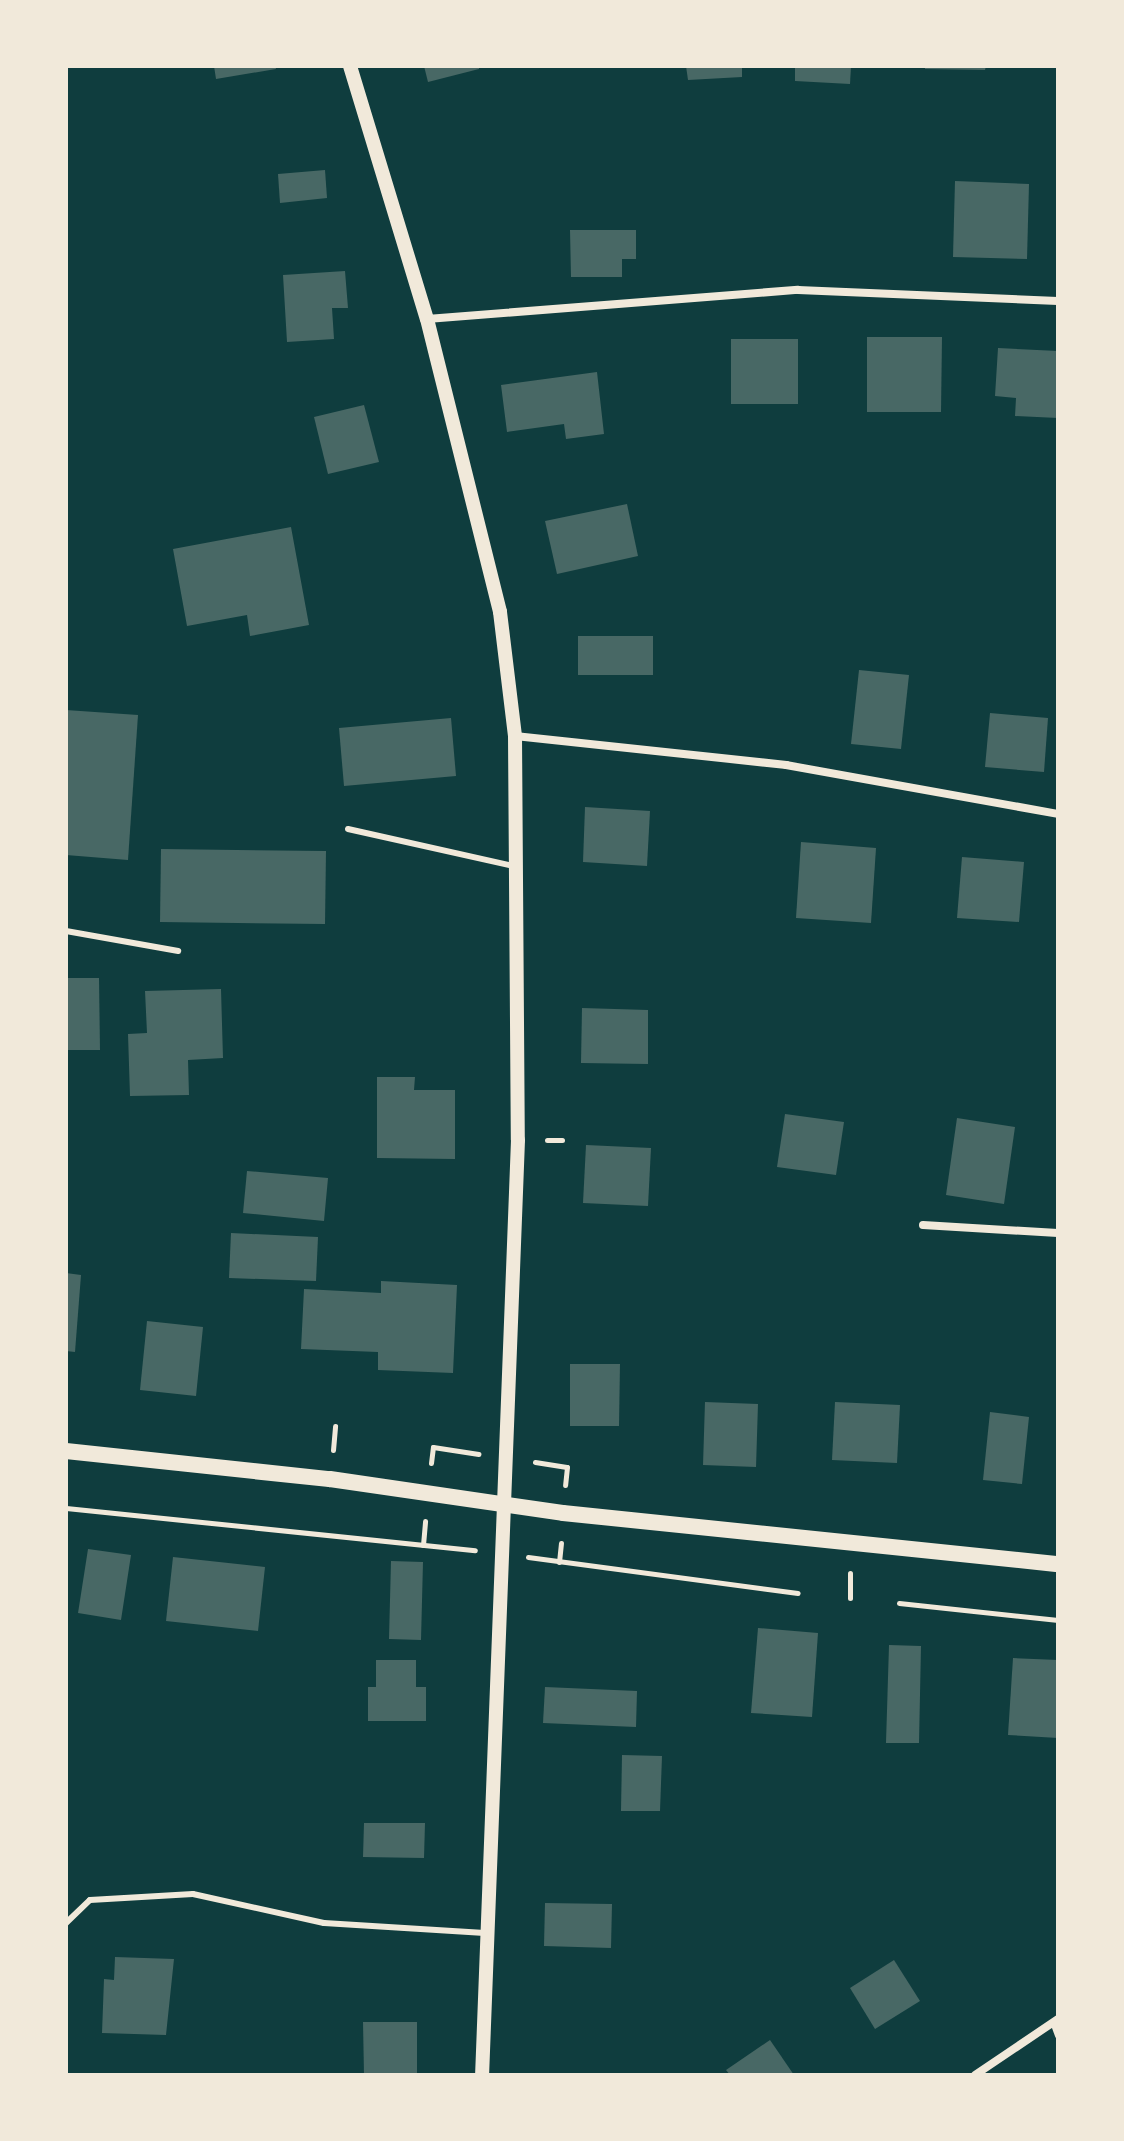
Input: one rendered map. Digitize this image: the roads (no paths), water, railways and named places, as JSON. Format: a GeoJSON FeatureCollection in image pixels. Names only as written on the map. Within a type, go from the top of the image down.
{"type":"FeatureCollection","features":[{"type":"Feature","properties":{"kind":"main road"},"geometry":{"type":"LineString","coordinates":[[66,1451],[504,1504],[1058,1564]]}},
{"type":"Feature","properties":{"kind":"street"},"geometry":{"type":"LineString","coordinates":[[350,66],[427,319],[500,612],[515,736],[513,866],[518,1140],[482,2075]]}},
{"type":"Feature","properties":{"kind":"street"},"geometry":{"type":"LineString","coordinates":[[427,319],[798,290],[1058,301]]}},
{"type":"Feature","properties":{"kind":"street"},"geometry":{"type":"LineString","coordinates":[[515,736],[786,765],[1058,814]]}},
{"type":"Feature","properties":{"kind":"street"},"geometry":{"type":"LineString","coordinates":[[923,1225],[1058,1233]]}},
{"type":"Feature","properties":{"kind":"street"},"geometry":{"type":"LineString","coordinates":[[975,2075],[1056,2020]]}},
{"type":"Feature","properties":{"kind":"lane"},"geometry":{"type":"LineString","coordinates":[[348,829],[513,866]]}},
{"type":"Feature","properties":{"kind":"lane"},"geometry":{"type":"LineString","coordinates":[[66,931],[178,951]]}},
{"type":"Feature","properties":{"kind":"lane"},"geometry":{"type":"LineString","coordinates":[[66,1923],[90,1900],[193,1894],[324,1923],[487,1933]]}},
{"type":"Feature","properties":{"kind":"lane"},"geometry":{"type":"LineString","coordinates":[[1056,2020],[1058,2036]]}}]}
